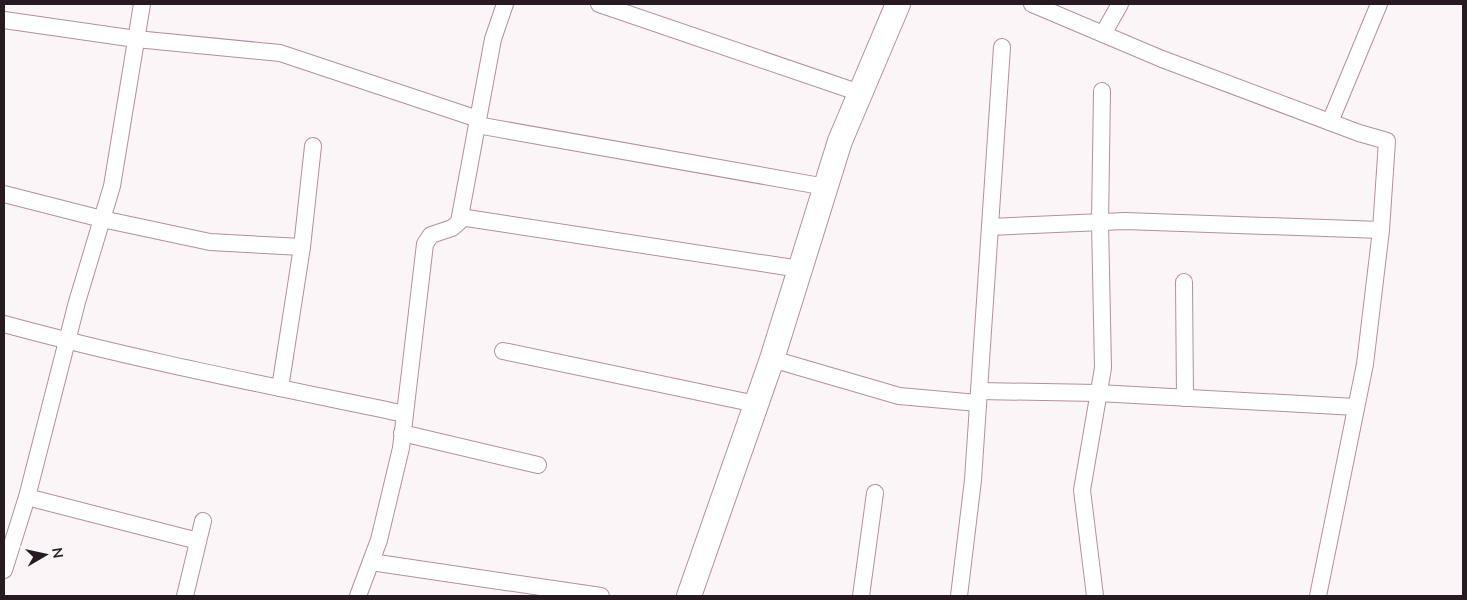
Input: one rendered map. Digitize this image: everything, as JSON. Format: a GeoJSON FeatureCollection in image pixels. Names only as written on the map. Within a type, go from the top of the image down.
{"type":"FeatureCollection","features":[{"type":"Feature","properties":{"kind":"street"},"geometry":{"type":"LineString","coordinates":[[4,570],[27,496],[67,341],[112,186],[142,4]]}},
{"type":"Feature","properties":{"kind":"street"},"geometry":{"type":"LineString","coordinates":[[358,596],[379,540],[402,433],[426,244],[431,235],[452,228],[459,222],[493,39],[505,4]]}},
{"type":"Feature","properties":{"kind":"street"},"geometry":{"type":"LineString","coordinates":[[599,4],[860,93]]}},
{"type":"Feature","properties":{"kind":"street"},"geometry":{"type":"LineString","coordinates":[[690,596],[772,359],[840,141],[898,4]]}},
{"type":"Feature","properties":{"kind":"street"},"geometry":{"type":"LineString","coordinates":[[1032,4],[1162,59],[1330,122],[1387,141],[1381,230],[1364,364],[1318,596]]}},
{"type":"Feature","properties":{"kind":"street"},"geometry":{"type":"LineString","coordinates":[[1103,34],[1120,4]]}},
{"type":"Feature","properties":{"kind":"street"},"geometry":{"type":"LineString","coordinates":[[1330,122],[1379,4]]}},
{"type":"Feature","properties":{"kind":"street"},"geometry":{"type":"LineString","coordinates":[[4,20],[136,39],[280,53],[477,122],[826,186]]}},
{"type":"Feature","properties":{"kind":"street"},"geometry":{"type":"LineString","coordinates":[[959,596],[973,480],[1002,47]]}},
{"type":"Feature","properties":{"kind":"street"},"geometry":{"type":"LineString","coordinates":[[1095,596],[1082,490],[1102,368],[1100,222],[1102,91]]}},
{"type":"Feature","properties":{"kind":"street"},"geometry":{"type":"LineString","coordinates":[[280,388],[302,247],[313,146]]}},
{"type":"Feature","properties":{"kind":"street"},"geometry":{"type":"LineString","coordinates":[[4,194],[102,219],[210,242],[302,247]]}},
{"type":"Feature","properties":{"kind":"street"},"geometry":{"type":"LineString","coordinates":[[460,217],[800,269]]}},
{"type":"Feature","properties":{"kind":"street"},"geometry":{"type":"LineString","coordinates":[[990,227],[1100,222],[1251,224],[1381,230]]}},
{"type":"Feature","properties":{"kind":"street"},"geometry":{"type":"LineString","coordinates":[[1184,282],[1185,398]]}},
{"type":"Feature","properties":{"kind":"street"},"geometry":{"type":"LineString","coordinates":[[4,324],[67,341],[405,414]]}},
{"type":"Feature","properties":{"kind":"street"},"geometry":{"type":"LineString","coordinates":[[503,351],[756,404]]}},
{"type":"Feature","properties":{"kind":"street"},"geometry":{"type":"LineString","coordinates":[[772,359],[899,396],[978,397],[1098,393],[1356,407]]}},
{"type":"Feature","properties":{"kind":"street"},"geometry":{"type":"LineString","coordinates":[[402,433],[538,466]]}},
{"type":"Feature","properties":{"kind":"street"},"geometry":{"type":"LineString","coordinates":[[861,596],[875,493]]}},
{"type":"Feature","properties":{"kind":"street"},"geometry":{"type":"LineString","coordinates":[[27,496],[198,541]]}},
{"type":"Feature","properties":{"kind":"street"},"geometry":{"type":"LineString","coordinates":[[185,596],[203,521]]}},
{"type":"Feature","properties":{"kind":"street"},"geometry":{"type":"LineString","coordinates":[[371,562],[601,596]]}}]}
